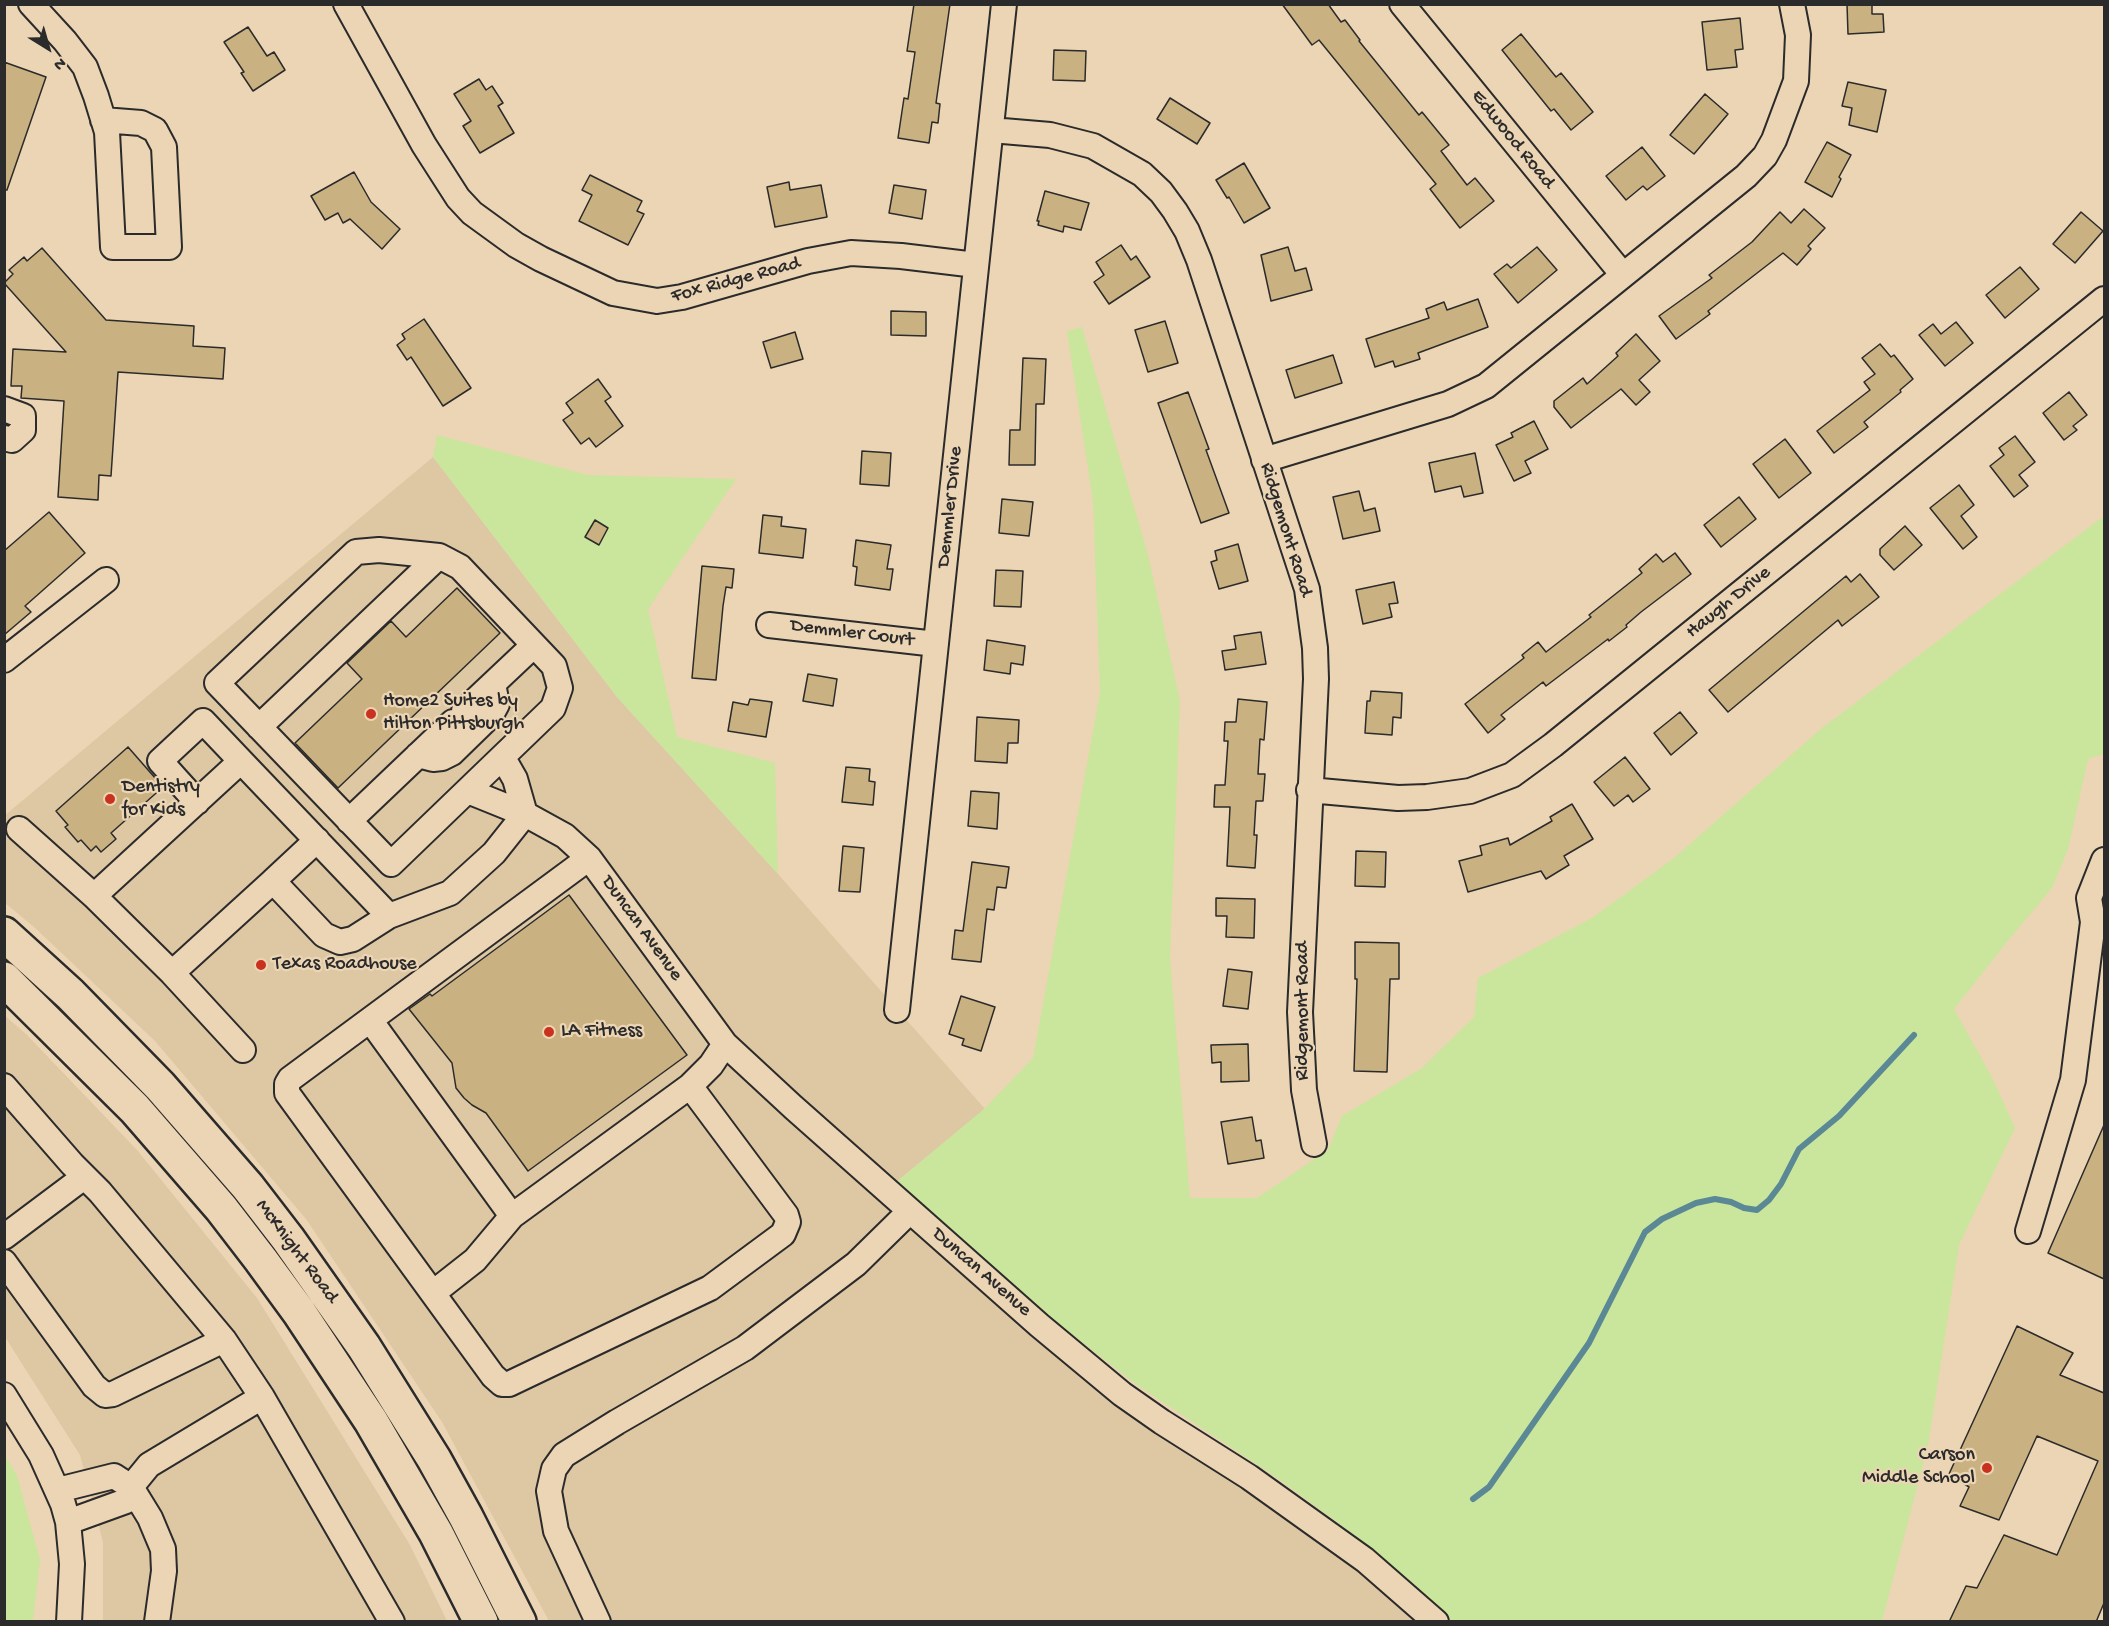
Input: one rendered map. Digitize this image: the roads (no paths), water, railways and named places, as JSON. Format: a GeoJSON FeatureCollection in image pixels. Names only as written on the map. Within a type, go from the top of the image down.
{"type":"FeatureCollection","features":[{"type":"Feature","properties":{"kind":"highway","name":"McKnight Road"},"geometry":{"type":"LineString","coordinates":[[4,934],[70,994],[160,1086],[248,1187],[288,1239],[364,1347],[434,1459],[519,1622]]}},
{"type":"Feature","properties":{"kind":"highway","name":"McKnight Road"},"geometry":{"type":"LineString","coordinates":[[4,979],[135,1109],[221,1208],[299,1312],[371,1421],[436,1533],[481,1622]]}},
{"type":"Feature","properties":{"kind":"street"},"geometry":{"type":"LineString","coordinates":[[31,4],[85,67],[103,120],[106,132],[113,247],[169,247],[164,147],[155,130],[141,123],[103,120]]}},
{"type":"Feature","properties":{"kind":"street","name":"Fox Ridge Road"},"geometry":{"type":"LineString","coordinates":[[346,4],[424,145],[458,198],[472,213],[516,245],[613,294],[657,301],[682,297],[808,261],[851,253],[976,265]]}},
{"type":"Feature","properties":{"kind":"street","name":"Demmler Drive"},"geometry":{"type":"LineString","coordinates":[[897,1010],[1004,4]]}},
{"type":"Feature","properties":{"kind":"street","name":"Edwood Road"},"geometry":{"type":"LineString","coordinates":[[1402,4],[1623,275]]}},
{"type":"Feature","properties":{"kind":"street"},"geometry":{"type":"LineString","coordinates":[[1264,460],[1448,404],[1486,386],[1746,176],[1765,156],[1783,120],[1796,81],[1798,35],[1792,4]]}},
{"type":"Feature","properties":{"kind":"street","name":"Ridgemont Road"},"geometry":{"type":"LineString","coordinates":[[991,130],[1050,135],[1093,146],[1142,174],[1161,192],[1187,231],[1199,260],[1307,589],[1316,679],[1300,1012],[1304,1090],[1314,1144]]}},
{"type":"Feature","properties":{"kind":"street","name":"Haugh Drive"},"geometry":{"type":"LineString","coordinates":[[1310,790],[1398,798],[1427,797],[1470,791],[1512,775],[1553,745],[2104,299]]}},
{"type":"Feature","properties":{"kind":"street"},"geometry":{"type":"LineString","coordinates":[[4,409],[23,416],[23,430],[12,440],[4,438]]}},
{"type":"Feature","properties":{"kind":"street"},"geometry":{"type":"LineString","coordinates":[[379,550],[439,556],[460,567],[554,666],[560,688],[553,708],[391,864],[217,683],[356,552],[379,550]]}},
{"type":"Feature","properties":{"kind":"street"},"geometry":{"type":"LineString","coordinates":[[259,727],[439,556]]}},
{"type":"Feature","properties":{"kind":"street"},"geometry":{"type":"LineString","coordinates":[[4,660],[106,580]]}},
{"type":"Feature","properties":{"kind":"street","name":"Demmler Court"},"geometry":{"type":"LineString","coordinates":[[769,625],[936,644]]}},
{"type":"Feature","properties":{"kind":"street"},"geometry":{"type":"LineString","coordinates":[[349,821],[534,645]]}},
{"type":"Feature","properties":{"kind":"street"},"geometry":{"type":"LineString","coordinates":[[418,755],[433,759],[442,758],[460,745],[491,715],[497,704],[493,684]]}},
{"type":"Feature","properties":{"kind":"street"},"geometry":{"type":"LineString","coordinates":[[197,802],[160,761],[203,721],[389,916]]}},
{"type":"Feature","properties":{"kind":"street"},"geometry":{"type":"LineString","coordinates":[[273,881],[324,935],[340,942],[353,939],[389,916],[450,893],[494,853],[525,814],[515,779],[503,758]]}},
{"type":"Feature","properties":{"kind":"street"},"geometry":{"type":"LineString","coordinates":[[94,896],[241,761]]}},
{"type":"Feature","properties":{"kind":"street","name":"Duncan Avenue"},"geometry":{"type":"LineString","coordinates":[[468,791],[525,814],[565,836],[589,858],[725,1044],[1039,1325],[1113,1387],[1162,1422],[1249,1477],[1365,1560],[1436,1622]]}},
{"type":"Feature","properties":{"kind":"street"},"geometry":{"type":"LineString","coordinates":[[19,829],[94,896],[172,973],[243,1050]]}},
{"type":"Feature","properties":{"kind":"street"},"geometry":{"type":"LineString","coordinates":[[172,973],[317,840]]}},
{"type":"Feature","properties":{"kind":"street"},"geometry":{"type":"LineString","coordinates":[[589,858],[290,1079],[287,1084],[287,1093],[493,1376],[502,1384],[509,1384],[710,1288],[783,1234],[788,1222],[786,1215],[690,1086]]}},
{"type":"Feature","properties":{"kind":"street"},"geometry":{"type":"LineString","coordinates":[[2028,1231],[2073,1080],[2093,922],[2098,916],[2089,898],[2104,860]]}},
{"type":"Feature","properties":{"kind":"street"},"geometry":{"type":"LineString","coordinates":[[370,1020],[512,1216]]}},
{"type":"Feature","properties":{"kind":"street"},"geometry":{"type":"LineString","coordinates":[[433,1293],[475,1260],[512,1216],[690,1086],[711,1065],[725,1044]]}},
{"type":"Feature","properties":{"kind":"street"},"geometry":{"type":"LineString","coordinates":[[4,1086],[100,1192],[224,1340],[262,1397],[390,1621]]}},
{"type":"Feature","properties":{"kind":"street"},"geometry":{"type":"LineString","coordinates":[[4,1237],[84,1177]]}},
{"type":"Feature","properties":{"kind":"street"},"geometry":{"type":"LineString","coordinates":[[598,1622],[556,1531],[549,1491],[554,1469],[564,1455],[745,1348],[856,1264],[910,1211]]}},
{"type":"Feature","properties":{"kind":"street"},"geometry":{"type":"LineString","coordinates":[[4,1262],[94,1386],[105,1395],[113,1394],[224,1340]]}},
{"type":"Feature","properties":{"kind":"street"},"geometry":{"type":"LineString","coordinates":[[4,1395],[41,1455],[58,1490],[68,1522],[72,1564],[69,1622]]}},
{"type":"Feature","properties":{"kind":"street"},"geometry":{"type":"LineString","coordinates":[[68,1522],[126,1501],[131,1487],[149,1465],[262,1397]]}},
{"type":"Feature","properties":{"kind":"street"},"geometry":{"type":"LineString","coordinates":[[58,1490],[114,1476],[131,1487],[150,1518],[163,1549],[163,1582],[157,1622]]}},
{"type":"Feature","properties":{"kind":"waterway"},"geometry":{"type":"LineString","coordinates":[[1473,1499],[1489,1487],[1589,1343],[1645,1232],[1662,1219],[1696,1203],[1715,1199],[1757,1210],[1769,1200],[1781,1184],[1799,1149],[1839,1116],[1914,1035]]}},
{"type":"Feature","properties":{"kind":"place","name":"Home2 Suites by Hilton Pittsburgh"},"geometry":{"type":"Point","coordinates":[371,714]}},
{"type":"Feature","properties":{"kind":"place","name":"Dentistry for Kids"},"geometry":{"type":"Point","coordinates":[110,799]}},
{"type":"Feature","properties":{"kind":"place","name":"Texas Roadhouse"},"geometry":{"type":"Point","coordinates":[261,965]}},
{"type":"Feature","properties":{"kind":"place","name":"LA Fitness"},"geometry":{"type":"Point","coordinates":[549,1032]}},
{"type":"Feature","properties":{"kind":"place","name":"Carson Middle School"},"geometry":{"type":"Point","coordinates":[1987,1468]}}]}
